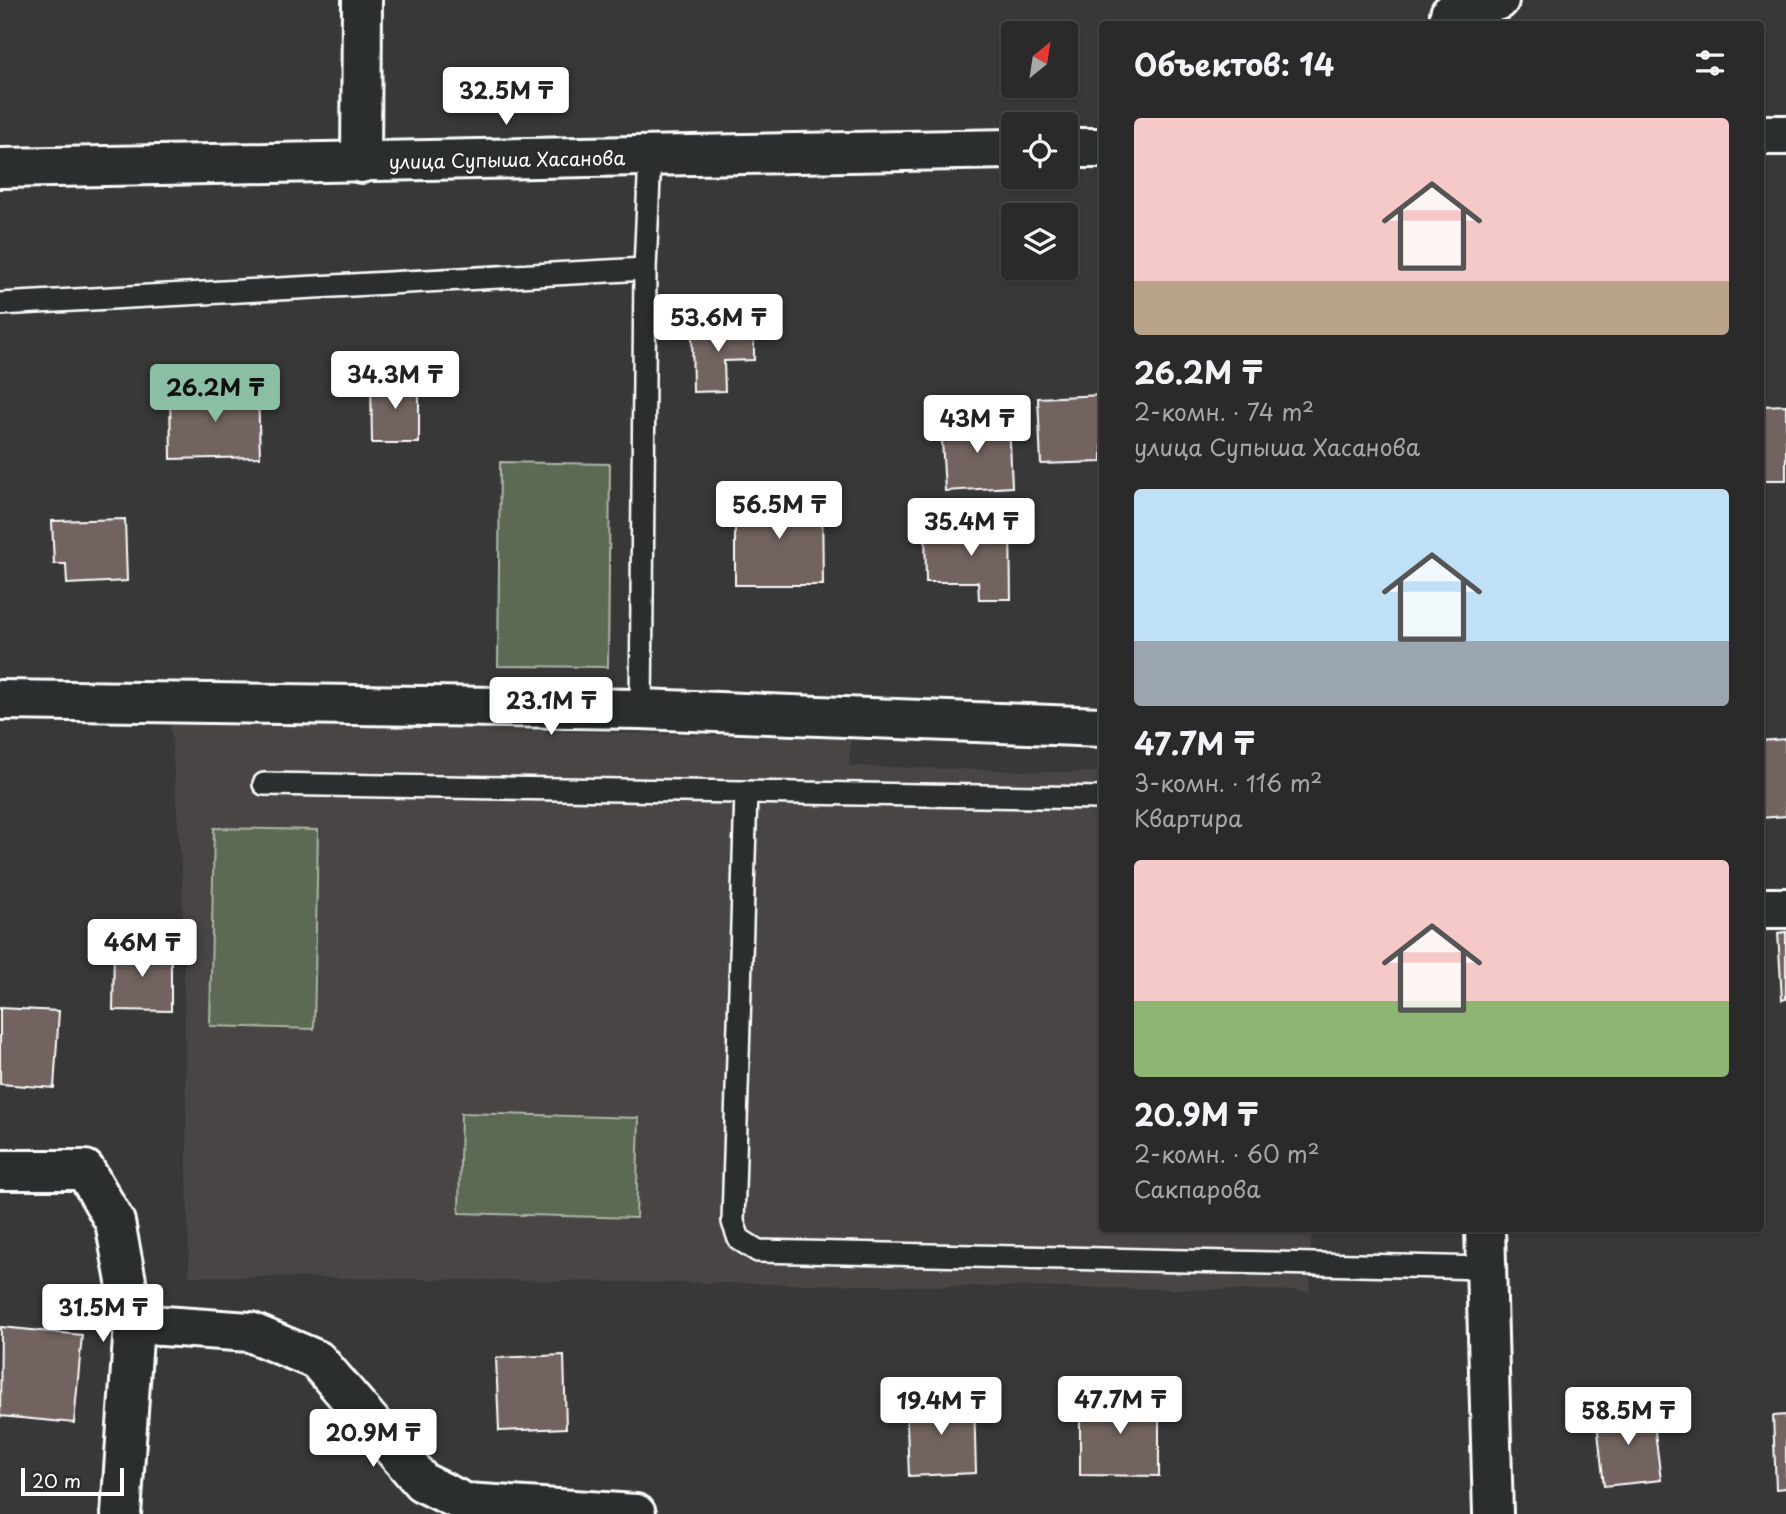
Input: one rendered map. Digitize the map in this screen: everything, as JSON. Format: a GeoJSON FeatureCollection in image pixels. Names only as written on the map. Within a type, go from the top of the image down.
{"type":"FeatureCollection","features":[{"type":"Feature","properties":{"kind":"street"},"geometry":{"type":"LineString","coordinates":[[361,163],[362,0]]}},
{"type":"Feature","properties":{"kind":"street"},"geometry":{"type":"LineString","coordinates":[[1450,13],[1499,0]]}},
{"type":"Feature","properties":{"kind":"street"},"geometry":{"type":"LineString","coordinates":[[1764,135],[1786,135]]}},
{"type":"Feature","properties":{"kind":"street"},"geometry":{"type":"LineString","coordinates":[[1078,148],[1099,148]]}},
{"type":"Feature","properties":{"kind":"street","name":"улица Супыша Хасанова"},"geometry":{"type":"LineString","coordinates":[[0,168],[1001,149]]}},
{"type":"Feature","properties":{"kind":"street"},"geometry":{"type":"LineString","coordinates":[[0,700],[641,709],[1099,727]]}},
{"type":"Feature","properties":{"kind":"street"},"geometry":{"type":"LineString","coordinates":[[1764,908],[1786,908]]}},
{"type":"Feature","properties":{"kind":"street"},"geometry":{"type":"LineString","coordinates":[[0,1170],[85,1170],[115,1222],[134,1324],[121,1514]]}},
{"type":"Feature","properties":{"kind":"street"},"geometry":{"type":"LineString","coordinates":[[1485,1232],[1493,1514]]}},
{"type":"Feature","properties":{"kind":"street"},"geometry":{"type":"LineString","coordinates":[[134,1324],[250,1332],[317,1360],[422,1482],[465,1503],[636,1514]]}},
{"type":"Feature","properties":{"kind":"lane"},"geometry":{"type":"LineString","coordinates":[[641,709],[645,269],[650,156]]}},
{"type":"Feature","properties":{"kind":"lane"},"geometry":{"type":"LineString","coordinates":[[0,304],[645,269]]}},
{"type":"Feature","properties":{"kind":"lane"},"geometry":{"type":"LineString","coordinates":[[264,784],[1099,798]]}},
{"type":"Feature","properties":{"kind":"lane"},"geometry":{"type":"LineString","coordinates":[[746,792],[733,1222],[739,1239],[758,1251],[1486,1268]]}},
{"type":"Feature","properties":{"kind":"shaded area"},"geometry":{"type":"Polygon","coordinates":[[[170,721],[851,739],[849,766],[1099,773],[1099,1232],[1311,1232],[1310,1291],[189,1276],[182,876],[170,721]]]}},
{"type":"Feature","properties":{"kind":"green space"},"geometry":{"type":"Polygon","coordinates":[[[500,462],[610,464],[608,667],[498,666],[500,462]]]}},
{"type":"Feature","properties":{"kind":"green space"},"geometry":{"type":"Polygon","coordinates":[[[214,828],[318,830],[314,1029],[210,1026],[214,828]]]}},
{"type":"Feature","properties":{"kind":"green space"},"geometry":{"type":"Polygon","coordinates":[[[461,1113],[639,1118],[636,1218],[459,1213],[461,1113]]]}},
{"type":"Feature","properties":{"kind":"building"},"geometry":{"type":"Polygon","coordinates":[[[754,327],[754,360],[724,361],[725,391],[693,392],[692,328],[754,327]]]}},
{"type":"Feature","properties":{"kind":"building"},"geometry":{"type":"Polygon","coordinates":[[[419,378],[419,443],[372,443],[371,379],[419,378]]]}},
{"type":"Feature","properties":{"kind":"building"},"geometry":{"type":"Polygon","coordinates":[[[258,390],[260,457],[171,459],[170,391],[258,390]]]}},
{"type":"Feature","properties":{"kind":"building"},"geometry":{"type":"Polygon","coordinates":[[[1099,395],[1099,462],[1041,464],[1038,398],[1099,395]]]}},
{"type":"Feature","properties":{"kind":"building"},"geometry":{"type":"Polygon","coordinates":[[[1786,405],[1786,480],[1764,480],[1764,406],[1786,405]]]}},
{"type":"Feature","properties":{"kind":"building"},"geometry":{"type":"Polygon","coordinates":[[[1009,420],[1012,487],[945,491],[941,423],[1009,420]]]}},
{"type":"Feature","properties":{"kind":"building"},"geometry":{"type":"Polygon","coordinates":[[[822,496],[823,585],[735,585],[735,497],[822,496]]]}},
{"type":"Feature","properties":{"kind":"building"},"geometry":{"type":"Polygon","coordinates":[[[125,519],[127,581],[67,584],[66,564],[54,564],[52,521],[125,519]]]}},
{"type":"Feature","properties":{"kind":"building"},"geometry":{"type":"Polygon","coordinates":[[[1010,525],[1011,599],[979,599],[978,582],[926,582],[925,526],[1010,525]]]}},
{"type":"Feature","properties":{"kind":"building"},"geometry":{"type":"Polygon","coordinates":[[[1785,739],[1786,816],[1764,818],[1764,741],[1785,739]]]}},
{"type":"Feature","properties":{"kind":"building"},"geometry":{"type":"Polygon","coordinates":[[[1786,932],[1786,999],[1782,1000],[1778,933],[1786,932]]]}},
{"type":"Feature","properties":{"kind":"building"},"geometry":{"type":"Polygon","coordinates":[[[114,946],[171,947],[171,1011],[113,1010],[114,946]]]}},
{"type":"Feature","properties":{"kind":"building"},"geometry":{"type":"Polygon","coordinates":[[[0,1008],[59,1011],[54,1088],[0,1084],[0,1008]]]}},
{"type":"Feature","properties":{"kind":"building"},"geometry":{"type":"Polygon","coordinates":[[[1,1327],[82,1335],[74,1423],[0,1416],[1,1327]]]}},
{"type":"Feature","properties":{"kind":"building"},"geometry":{"type":"Polygon","coordinates":[[[564,1355],[566,1428],[499,1431],[496,1358],[564,1355]]]}},
{"type":"Feature","properties":{"kind":"building"},"geometry":{"type":"Polygon","coordinates":[[[1080,1395],[1159,1396],[1159,1476],[1080,1475],[1080,1395]]]}},
{"type":"Feature","properties":{"kind":"building"},"geometry":{"type":"Polygon","coordinates":[[[974,1399],[976,1473],[909,1476],[906,1402],[974,1399]]]}},
{"type":"Feature","properties":{"kind":"building"},"geometry":{"type":"Polygon","coordinates":[[[1652,1408],[1661,1480],[1604,1486],[1596,1414],[1652,1408]]]}},
{"type":"Feature","properties":{"kind":"building"},"geometry":{"type":"Polygon","coordinates":[[[1786,1415],[1786,1488],[1776,1489],[1773,1416],[1786,1415]]]}}]}
